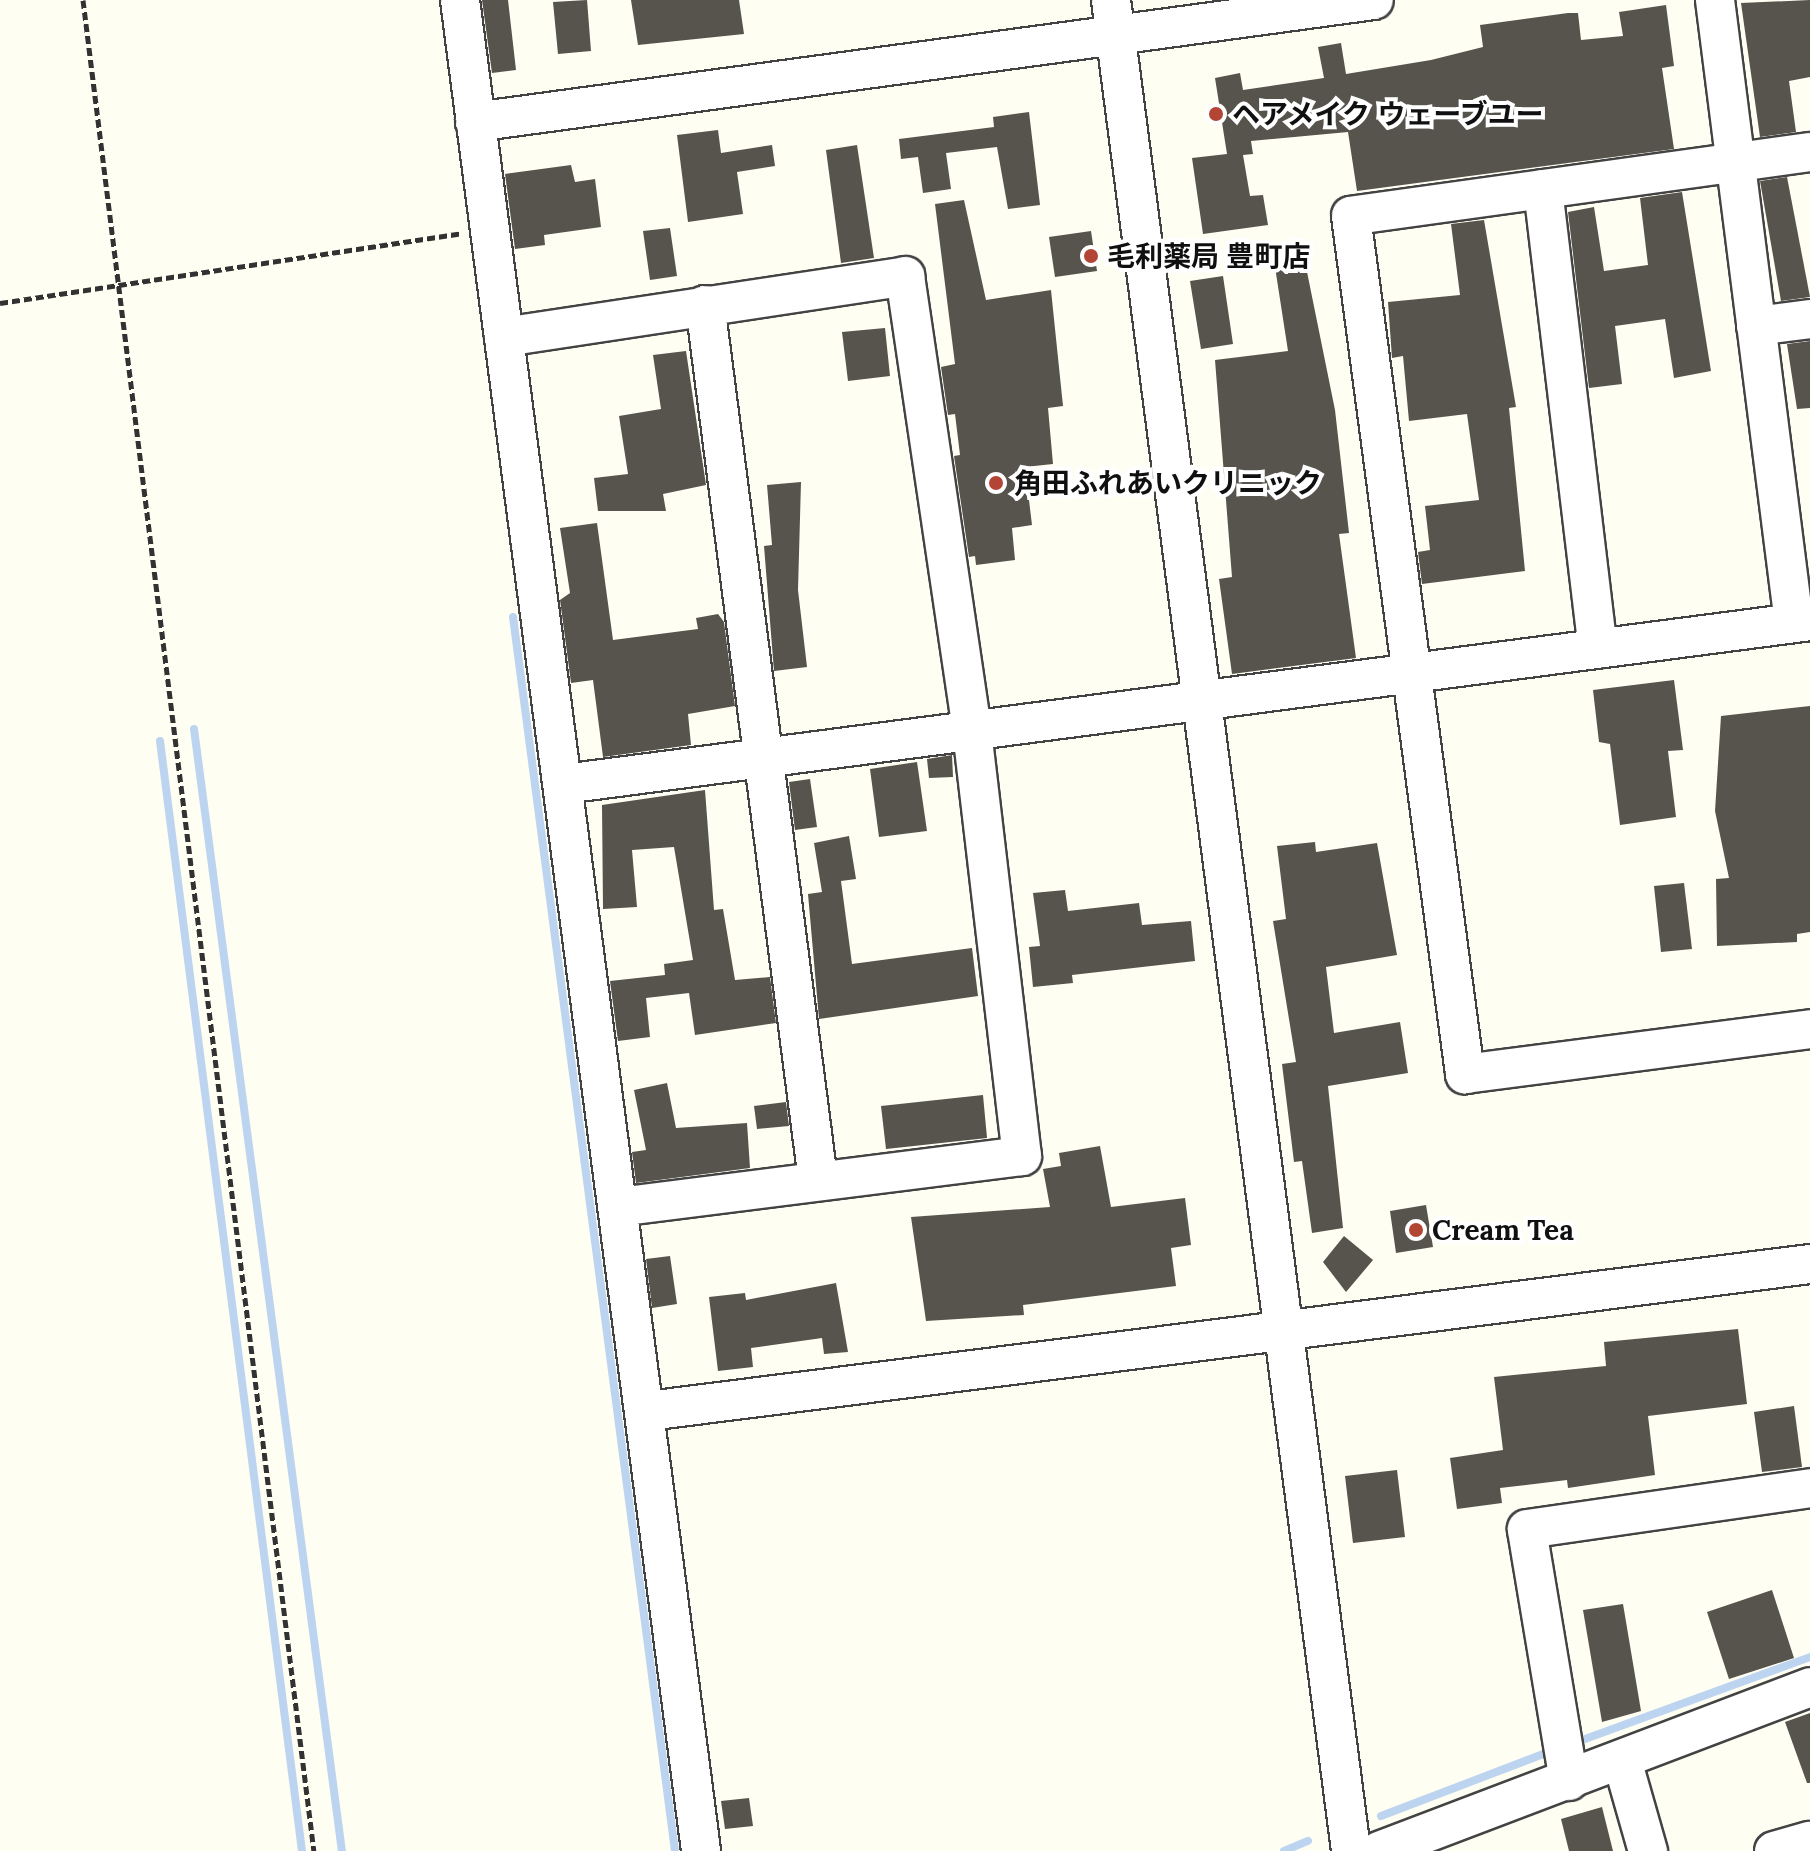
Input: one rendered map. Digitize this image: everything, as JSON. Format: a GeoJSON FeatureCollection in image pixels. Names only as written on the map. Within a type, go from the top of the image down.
{"type":"FeatureCollection","features":[{"type":"Feature","properties":{"kind":"street"},"geometry":{"type":"LineString","coordinates":[[460,0],[648,1411],[701,1851]]}},
{"type":"Feature","properties":{"kind":"street"},"geometry":{"type":"LineString","coordinates":[[1111,0],[1351,1851]]}},
{"type":"Feature","properties":{"kind":"street"},"geometry":{"type":"LineString","coordinates":[[475,122],[1117,39],[1374,0]]}},
{"type":"Feature","properties":{"kind":"street"},"geometry":{"type":"LineString","coordinates":[[564,784],[1802,622],[1756,326],[1715,0]]}},
{"type":"Feature","properties":{"kind":"street"},"geometry":{"type":"LineString","coordinates":[[1810,152],[1351,216],[1465,1074],[1810,1029]]}},
{"type":"Feature","properties":{"kind":"street"},"geometry":{"type":"LineString","coordinates":[[1543,189],[1598,649]]}},
{"type":"Feature","properties":{"kind":"street"},"geometry":{"type":"LineString","coordinates":[[504,337],[905,276],[972,731],[1022,1156],[621,1207]]}},
{"type":"Feature","properties":{"kind":"street"},"geometry":{"type":"LineString","coordinates":[[705,305],[818,1180]]}},
{"type":"Feature","properties":{"kind":"street"},"geometry":{"type":"LineString","coordinates":[[1756,326],[1810,319]]}},
{"type":"Feature","properties":{"kind":"street"},"geometry":{"type":"LineString","coordinates":[[648,1411],[1810,1264]]}},
{"type":"Feature","properties":{"kind":"street"},"geometry":{"type":"LineString","coordinates":[[1569,1781],[1527,1529],[1810,1488]]}},
{"type":"Feature","properties":{"kind":"street"},"geometry":{"type":"LineString","coordinates":[[1379,1851],[1810,1687]]}},
{"type":"Feature","properties":{"kind":"street"},"geometry":{"type":"LineString","coordinates":[[1622,1760],[1648,1851]]}},
{"type":"Feature","properties":{"kind":"street"},"geometry":{"type":"LineString","coordinates":[[1774,1851],[1810,1841]]}},
{"type":"Feature","properties":{"kind":"path"},"geometry":{"type":"LineString","coordinates":[[83,0],[122,288],[314,1851]]}},
{"type":"Feature","properties":{"kind":"path"},"geometry":{"type":"LineString","coordinates":[[0,303],[122,288],[489,229]]}},
{"type":"Feature","properties":{"kind":"building"},"geometry":{"type":"Polygon","coordinates":[[[482,0],[508,0],[516,70],[492,73],[482,0]]]}},
{"type":"Feature","properties":{"kind":"building"},"geometry":{"type":"Polygon","coordinates":[[[587,0],[591,51],[558,54],[553,2],[587,0]]]}},
{"type":"Feature","properties":{"kind":"building"},"geometry":{"type":"Polygon","coordinates":[[[631,0],[739,0],[744,34],[638,45],[631,0]]]}},
{"type":"Feature","properties":{"kind":"building"},"geometry":{"type":"Polygon","coordinates":[[[1810,0],[1810,77],[1789,81],[1796,132],[1760,137],[1741,3],[1810,0]]]}},
{"type":"Feature","properties":{"kind":"building"},"geometry":{"type":"Polygon","coordinates":[[[1666,5],[1674,66],[1662,68],[1674,149],[1357,191],[1348,132],[1251,141],[1253,154],[1243,155],[1250,196],[1263,195],[1268,225],[1203,234],[1192,158],[1227,154],[1215,78],[1240,73],[1243,90],[1324,78],[1318,47],[1341,43],[1346,74],[1431,60],[1483,47],[1480,25],[1568,13],[1578,13],[1581,40],[1623,36],[1619,12],[1666,5]]]}},
{"type":"Feature","properties":{"kind":"building"},"geometry":{"type":"Polygon","coordinates":[[[1029,112],[1040,205],[1008,209],[997,147],[946,153],[951,189],[923,193],[918,157],[901,159],[899,139],[994,127],[993,117],[1029,112]]]}},
{"type":"Feature","properties":{"kind":"building"},"geometry":{"type":"Polygon","coordinates":[[[718,130],[721,153],[772,145],[775,166],[737,172],[743,214],[688,222],[677,135],[718,130]]]}},
{"type":"Feature","properties":{"kind":"building"},"geometry":{"type":"Polygon","coordinates":[[[857,145],[874,258],[841,263],[826,150],[857,145]]]}},
{"type":"Feature","properties":{"kind":"building"},"geometry":{"type":"Polygon","coordinates":[[[571,165],[575,182],[595,179],[601,227],[544,235],[545,245],[515,249],[505,174],[571,165]]]}},
{"type":"Feature","properties":{"kind":"building"},"geometry":{"type":"Polygon","coordinates":[[[1787,177],[1810,297],[1781,301],[1760,181],[1787,177]]]}},
{"type":"Feature","properties":{"kind":"building"},"geometry":{"type":"Polygon","coordinates":[[[1682,192],[1711,371],[1674,378],[1665,319],[1615,326],[1622,384],[1589,388],[1568,212],[1594,207],[1604,271],[1648,265],[1640,198],[1682,192]]]}},
{"type":"Feature","properties":{"kind":"building"},"geometry":{"type":"Polygon","coordinates":[[[964,200],[986,300],[1051,290],[1063,406],[1048,408],[1053,464],[1025,467],[1032,525],[1012,528],[1015,560],[976,565],[975,556],[969,557],[954,456],[960,455],[955,414],[948,415],[941,367],[955,364],[935,204],[964,200]]]}},
{"type":"Feature","properties":{"kind":"building"},"geometry":{"type":"Polygon","coordinates":[[[1484,220],[1516,407],[1509,408],[1525,571],[1422,584],[1418,552],[1430,550],[1425,506],[1479,500],[1467,414],[1409,421],[1403,356],[1392,358],[1388,302],[1460,295],[1451,224],[1484,220]]]}},
{"type":"Feature","properties":{"kind":"building"},"geometry":{"type":"Polygon","coordinates":[[[670,228],[677,276],[650,280],[643,231],[670,228]]]}},
{"type":"Feature","properties":{"kind":"building"},"geometry":{"type":"Polygon","coordinates":[[[1091,231],[1097,271],[1055,277],[1049,237],[1091,231]]]}},
{"type":"Feature","properties":{"kind":"building"},"geometry":{"type":"Polygon","coordinates":[[[1305,262],[1335,410],[1349,533],[1339,534],[1356,658],[1232,674],[1219,579],[1232,577],[1215,360],[1288,351],[1275,267],[1305,262]]]}},
{"type":"Feature","properties":{"kind":"building"},"geometry":{"type":"Polygon","coordinates":[[[1223,276],[1233,344],[1201,349],[1190,281],[1223,276]]]}},
{"type":"Feature","properties":{"kind":"building"},"geometry":{"type":"Polygon","coordinates":[[[885,328],[890,376],[848,381],[842,332],[885,328]]]}},
{"type":"Feature","properties":{"kind":"building"},"geometry":{"type":"Polygon","coordinates":[[[1810,341],[1810,408],[1797,409],[1787,344],[1810,341]]]}},
{"type":"Feature","properties":{"kind":"building"},"geometry":{"type":"Polygon","coordinates":[[[686,351],[706,485],[663,494],[666,511],[598,511],[594,478],[628,474],[619,416],[661,409],[653,355],[686,351]]]}},
{"type":"Feature","properties":{"kind":"building"},"geometry":{"type":"Polygon","coordinates":[[[801,482],[798,590],[807,667],[774,671],[764,546],[772,545],[767,485],[801,482]]]}},
{"type":"Feature","properties":{"kind":"building"},"geometry":{"type":"Polygon","coordinates":[[[597,523],[613,640],[698,629],[696,618],[718,614],[724,622],[735,706],[688,714],[691,745],[603,757],[593,680],[571,683],[560,600],[570,593],[560,528],[597,523]]]}},
{"type":"Feature","properties":{"kind":"building"},"geometry":{"type":"Polygon","coordinates":[[[1674,680],[1683,750],[1668,751],[1676,817],[1620,825],[1610,744],[1599,742],[1593,690],[1674,680]]]}},
{"type":"Feature","properties":{"kind":"building"},"geometry":{"type":"Polygon","coordinates":[[[1810,706],[1810,932],[1797,934],[1797,942],[1717,946],[1716,879],[1729,878],[1715,811],[1721,716],[1810,706]]]}},
{"type":"Feature","properties":{"kind":"building"},"geometry":{"type":"Polygon","coordinates":[[[952,755],[953,777],[929,778],[927,759],[952,755]]]}},
{"type":"Feature","properties":{"kind":"building"},"geometry":{"type":"Polygon","coordinates":[[[917,762],[927,831],[879,837],[870,769],[917,762]]]}},
{"type":"Feature","properties":{"kind":"building"},"geometry":{"type":"Polygon","coordinates":[[[810,779],[817,827],[795,830],[789,782],[810,779]]]}},
{"type":"Feature","properties":{"kind":"building"},"geometry":{"type":"Polygon","coordinates":[[[705,790],[714,910],[723,909],[735,980],[770,977],[776,1023],[695,1035],[689,993],[646,998],[650,1037],[618,1041],[610,981],[665,975],[664,964],[693,960],[674,847],[632,850],[637,907],[603,909],[602,805],[705,790]]]}},
{"type":"Feature","properties":{"kind":"building"},"geometry":{"type":"Polygon","coordinates":[[[849,836],[856,879],[841,881],[852,964],[972,948],[978,996],[819,1019],[808,894],[822,892],[814,843],[849,836]]]}},
{"type":"Feature","properties":{"kind":"building"},"geometry":{"type":"Polygon","coordinates":[[[1315,842],[1316,852],[1377,843],[1397,955],[1326,967],[1334,1033],[1400,1022],[1408,1073],[1328,1086],[1343,1228],[1312,1233],[1302,1161],[1294,1162],[1282,1064],[1296,1062],[1273,921],[1286,919],[1277,846],[1315,842]]]}},
{"type":"Feature","properties":{"kind":"building"},"geometry":{"type":"Polygon","coordinates":[[[1684,883],[1692,949],[1661,952],[1654,886],[1684,883]]]}},
{"type":"Feature","properties":{"kind":"building"},"geometry":{"type":"Polygon","coordinates":[[[1065,890],[1068,911],[1139,903],[1142,925],[1191,921],[1195,961],[1072,975],[1073,983],[1033,987],[1029,947],[1040,946],[1033,893],[1065,890]]]}},
{"type":"Feature","properties":{"kind":"building"},"geometry":{"type":"Polygon","coordinates":[[[667,1083],[676,1128],[747,1123],[750,1168],[636,1183],[632,1152],[646,1150],[634,1090],[667,1083]]]}},
{"type":"Feature","properties":{"kind":"building"},"geometry":{"type":"Polygon","coordinates":[[[983,1095],[987,1138],[886,1149],[881,1106],[983,1095]]]}},
{"type":"Feature","properties":{"kind":"building"},"geometry":{"type":"Polygon","coordinates":[[[786,1102],[789,1126],[757,1129],[754,1106],[786,1102]]]}},
{"type":"Feature","properties":{"kind":"building"},"geometry":{"type":"Polygon","coordinates":[[[1100,1146],[1111,1207],[1185,1198],[1191,1245],[1171,1248],[1176,1286],[1023,1305],[1024,1315],[926,1321],[911,1217],[1050,1207],[1043,1169],[1061,1166],[1059,1153],[1100,1146]]]}},
{"type":"Feature","properties":{"kind":"building"},"geometry":{"type":"Polygon","coordinates":[[[1426,1205],[1433,1247],[1396,1253],[1390,1211],[1426,1205]]]}},
{"type":"Feature","properties":{"kind":"building"},"geometry":{"type":"Polygon","coordinates":[[[1344,1236],[1373,1260],[1346,1292],[1323,1262],[1344,1236]]]}},
{"type":"Feature","properties":{"kind":"building"},"geometry":{"type":"Polygon","coordinates":[[[670,1256],[677,1304],[652,1308],[646,1259],[670,1256]]]}},
{"type":"Feature","properties":{"kind":"building"},"geometry":{"type":"Polygon","coordinates":[[[836,1283],[848,1352],[824,1354],[822,1338],[751,1348],[753,1367],[718,1371],[709,1297],[745,1293],[746,1300],[836,1283]]]}},
{"type":"Feature","properties":{"kind":"building"},"geometry":{"type":"Polygon","coordinates":[[[1738,1329],[1747,1404],[1648,1416],[1655,1475],[1568,1488],[1567,1480],[1500,1488],[1502,1503],[1457,1509],[1450,1458],[1503,1450],[1494,1377],[1606,1366],[1604,1342],[1738,1329]]]}},
{"type":"Feature","properties":{"kind":"building"},"geometry":{"type":"Polygon","coordinates":[[[1794,1406],[1802,1467],[1762,1472],[1754,1412],[1794,1406]]]}},
{"type":"Feature","properties":{"kind":"building"},"geometry":{"type":"Polygon","coordinates":[[[1397,1470],[1405,1537],[1353,1543],[1345,1476],[1397,1470]]]}},
{"type":"Feature","properties":{"kind":"building"},"geometry":{"type":"Polygon","coordinates":[[[1772,1590],[1794,1658],[1729,1679],[1707,1612],[1772,1590]]]}},
{"type":"Feature","properties":{"kind":"building"},"geometry":{"type":"Polygon","coordinates":[[[1623,1604],[1641,1711],[1602,1722],[1583,1610],[1623,1604]]]}},
{"type":"Feature","properties":{"kind":"building"},"geometry":{"type":"Polygon","coordinates":[[[1810,1713],[1810,1783],[1807,1783],[1785,1722],[1810,1713]]]}},
{"type":"Feature","properties":{"kind":"building"},"geometry":{"type":"Polygon","coordinates":[[[749,1798],[753,1826],[725,1829],[721,1801],[749,1798]]]}},
{"type":"Feature","properties":{"kind":"building"},"geometry":{"type":"Polygon","coordinates":[[[1602,1807],[1613,1851],[1569,1851],[1561,1819],[1602,1807]]]}},
{"type":"Feature","properties":{"kind":"waterway"},"geometry":{"type":"LineString","coordinates":[[513,617],[675,1851]]}},
{"type":"Feature","properties":{"kind":"waterway"},"geometry":{"type":"LineString","coordinates":[[194,729],[342,1851]]}},
{"type":"Feature","properties":{"kind":"waterway"},"geometry":{"type":"LineString","coordinates":[[160,741],[302,1851]]}},
{"type":"Feature","properties":{"kind":"waterway"},"geometry":{"type":"LineString","coordinates":[[1574,1743],[1810,1657]]}},
{"type":"Feature","properties":{"kind":"waterway"},"geometry":{"type":"LineString","coordinates":[[1381,1816],[1543,1754]]}},
{"type":"Feature","properties":{"kind":"waterway"},"geometry":{"type":"LineString","coordinates":[[1284,1851],[1308,1841]]}},
{"type":"Feature","properties":{"kind":"place","name":"ヘアメイク ウェーブユー"},"geometry":{"type":"Point","coordinates":[1216,114]}},
{"type":"Feature","properties":{"kind":"place","name":"毛利薬局 豊町店"},"geometry":{"type":"Point","coordinates":[1091,256]}},
{"type":"Feature","properties":{"kind":"place","name":"角田ふれあいクリニック"},"geometry":{"type":"Point","coordinates":[996,483]}},
{"type":"Feature","properties":{"kind":"place","name":"Cream Tea"},"geometry":{"type":"Point","coordinates":[1416,1230]}}]}
